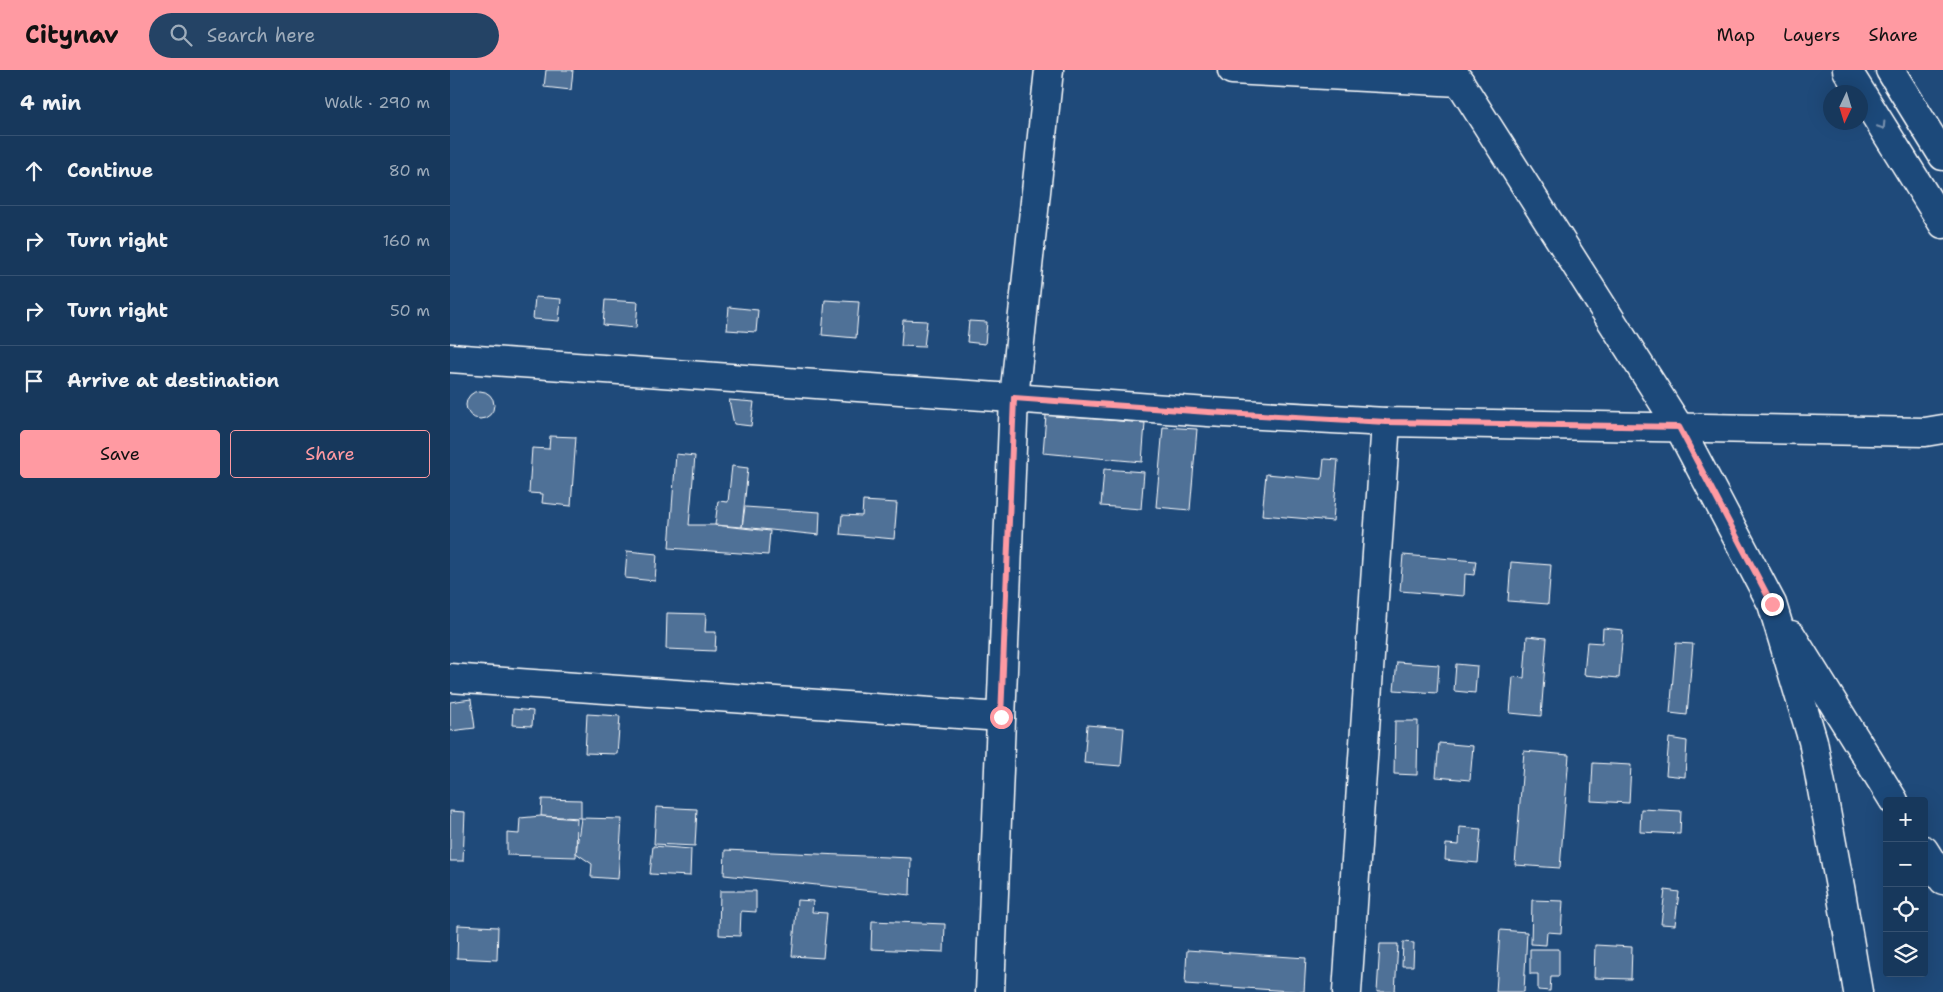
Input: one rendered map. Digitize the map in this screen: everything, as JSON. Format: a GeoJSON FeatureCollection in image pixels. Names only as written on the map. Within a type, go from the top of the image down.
{"type":"FeatureCollection","features":[{"type":"Feature","properties":{"kind":"street"},"geometry":{"type":"LineString","coordinates":[[990,992],[1014,398],[1049,70]]}},
{"type":"Feature","properties":{"kind":"street"},"geometry":{"type":"LineString","coordinates":[[1232,70],[1456,76],[1679,427],[1772,604],[1892,797]]}},
{"type":"Feature","properties":{"kind":"street"},"geometry":{"type":"LineString","coordinates":[[1846,70],[1943,224]]}},
{"type":"Feature","properties":{"kind":"street"},"geometry":{"type":"LineString","coordinates":[[1890,70],[1943,156]]}},
{"type":"Feature","properties":{"kind":"street"},"geometry":{"type":"LineString","coordinates":[[450,358],[1208,412],[1386,422],[1925,432],[1943,429]]}},
{"type":"Feature","properties":{"kind":"street"},"geometry":{"type":"LineString","coordinates":[[1347,992],[1386,422]]}},
{"type":"Feature","properties":{"kind":"street"},"geometry":{"type":"LineString","coordinates":[[1772,604],[1813,741],[1858,992]]}},
{"type":"Feature","properties":{"kind":"street"},"geometry":{"type":"LineString","coordinates":[[450,678],[1001,717]]}},
{"type":"Feature","properties":{"kind":"street"},"geometry":{"type":"LineString","coordinates":[[1928,856],[1943,880]]}},
{"type":"Feature","properties":{"kind":"building"},"geometry":{"type":"Polygon","coordinates":[[[546,70],[573,70],[571,90],[544,87],[546,70]]]}},
{"type":"Feature","properties":{"kind":"building"},"geometry":{"type":"Polygon","coordinates":[[[535,297],[561,299],[559,321],[533,319],[535,297]]]}},
{"type":"Feature","properties":{"kind":"building"},"geometry":{"type":"Polygon","coordinates":[[[605,300],[638,302],[636,328],[603,325],[605,300]]]}},
{"type":"Feature","properties":{"kind":"building"},"geometry":{"type":"Polygon","coordinates":[[[825,300],[859,302],[856,338],[822,335],[825,300]]]}},
{"type":"Feature","properties":{"kind":"building"},"geometry":{"type":"Polygon","coordinates":[[[729,307],[758,310],[756,332],[727,330],[729,307]]]}},
{"type":"Feature","properties":{"kind":"building"},"geometry":{"type":"Polygon","coordinates":[[[903,320],[927,321],[924,347],[901,346],[903,320]]]}},
{"type":"Feature","properties":{"kind":"building"},"geometry":{"type":"Polygon","coordinates":[[[969,321],[987,322],[985,344],[967,342],[969,321]]]}},
{"type":"Feature","properties":{"kind":"building"},"geometry":{"type":"Polygon","coordinates":[[[480,391],[490,395],[494,405],[490,415],[480,419],[470,415],[466,405],[470,395],[480,391]]]}},
{"type":"Feature","properties":{"kind":"building"},"geometry":{"type":"Polygon","coordinates":[[[729,400],[754,402],[751,426],[734,424],[729,400]]]}},
{"type":"Feature","properties":{"kind":"building"},"geometry":{"type":"Polygon","coordinates":[[[1046,415],[1145,423],[1142,462],[1043,453],[1046,415]]]}},
{"type":"Feature","properties":{"kind":"building"},"geometry":{"type":"Polygon","coordinates":[[[1163,427],[1197,429],[1190,510],[1156,507],[1163,427]]]}},
{"type":"Feature","properties":{"kind":"building"},"geometry":{"type":"Polygon","coordinates":[[[550,436],[576,437],[571,506],[542,503],[543,494],[529,493],[532,448],[549,449],[550,436]]]}},
{"type":"Feature","properties":{"kind":"building"},"geometry":{"type":"Polygon","coordinates":[[[676,454],[695,456],[689,525],[715,525],[770,531],[768,555],[669,548],[676,454]]]}},
{"type":"Feature","properties":{"kind":"building"},"geometry":{"type":"Polygon","coordinates":[[[1324,459],[1338,460],[1333,521],[1262,515],[1266,474],[1322,479],[1324,459]]]}},
{"type":"Feature","properties":{"kind":"building"},"geometry":{"type":"Polygon","coordinates":[[[732,466],[748,468],[742,527],[715,525],[718,501],[728,502],[732,466]]]}},
{"type":"Feature","properties":{"kind":"building"},"geometry":{"type":"Polygon","coordinates":[[[1104,469],[1144,472],[1141,509],[1101,506],[1104,469]]]}},
{"type":"Feature","properties":{"kind":"building"},"geometry":{"type":"Polygon","coordinates":[[[863,501],[897,503],[894,539],[840,534],[842,515],[862,516],[863,501]]]}},
{"type":"Feature","properties":{"kind":"building"},"geometry":{"type":"Polygon","coordinates":[[[745,507],[820,512],[819,535],[742,527],[745,507]]]}},
{"type":"Feature","properties":{"kind":"building"},"geometry":{"type":"Polygon","coordinates":[[[627,551],[657,554],[655,581],[625,578],[627,551]]]}},
{"type":"Feature","properties":{"kind":"building"},"geometry":{"type":"Polygon","coordinates":[[[1403,555],[1476,561],[1474,575],[1465,574],[1464,596],[1400,591],[1403,555]]]}},
{"type":"Feature","properties":{"kind":"building"},"geometry":{"type":"Polygon","coordinates":[[[1511,562],[1551,565],[1548,604],[1508,601],[1511,562]]]}},
{"type":"Feature","properties":{"kind":"building"},"geometry":{"type":"Polygon","coordinates":[[[667,613],[706,614],[705,632],[716,632],[715,651],[666,649],[667,613]]]}},
{"type":"Feature","properties":{"kind":"building"},"geometry":{"type":"Polygon","coordinates":[[[1603,628],[1623,630],[1619,678],[1584,675],[1587,642],[1602,643],[1603,628]]]}},
{"type":"Feature","properties":{"kind":"building"},"geometry":{"type":"Polygon","coordinates":[[[1527,636],[1547,638],[1541,716],[1510,713],[1513,677],[1524,678],[1527,636]]]}},
{"type":"Feature","properties":{"kind":"building"},"geometry":{"type":"Polygon","coordinates":[[[1676,643],[1693,644],[1687,715],[1670,713],[1676,643]]]}},
{"type":"Feature","properties":{"kind":"building"},"geometry":{"type":"Polygon","coordinates":[[[1397,662],[1439,665],[1437,693],[1394,690],[1397,662]]]}},
{"type":"Feature","properties":{"kind":"building"},"geometry":{"type":"Polygon","coordinates":[[[1456,664],[1477,666],[1475,693],[1454,691],[1456,664]]]}},
{"type":"Feature","properties":{"kind":"building"},"geometry":{"type":"Polygon","coordinates":[[[471,699],[475,728],[450,731],[450,702],[471,699]]]}},
{"type":"Feature","properties":{"kind":"building"},"geometry":{"type":"Polygon","coordinates":[[[513,709],[533,711],[532,726],[512,725],[513,709]]]}},
{"type":"Feature","properties":{"kind":"building"},"geometry":{"type":"Polygon","coordinates":[[[587,714],[620,716],[617,754],[585,753],[587,714]]]}},
{"type":"Feature","properties":{"kind":"building"},"geometry":{"type":"Polygon","coordinates":[[[1395,721],[1418,721],[1417,775],[1394,774],[1395,721]]]}},
{"type":"Feature","properties":{"kind":"building"},"geometry":{"type":"Polygon","coordinates":[[[1087,725],[1124,728],[1121,766],[1084,763],[1087,725]]]}},
{"type":"Feature","properties":{"kind":"building"},"geometry":{"type":"Polygon","coordinates":[[[1669,738],[1687,741],[1685,777],[1666,775],[1669,738]]]}},
{"type":"Feature","properties":{"kind":"building"},"geometry":{"type":"Polygon","coordinates":[[[1439,743],[1473,746],[1470,780],[1436,777],[1439,743]]]}},
{"type":"Feature","properties":{"kind":"building"},"geometry":{"type":"Polygon","coordinates":[[[1524,751],[1569,755],[1560,868],[1515,865],[1524,751]]]}},
{"type":"Feature","properties":{"kind":"building"},"geometry":{"type":"Polygon","coordinates":[[[1593,763],[1631,765],[1629,803],[1591,801],[1593,763]]]}},
{"type":"Feature","properties":{"kind":"building"},"geometry":{"type":"Polygon","coordinates":[[[542,799],[581,800],[581,818],[541,816],[542,799]]]}},
{"type":"Feature","properties":{"kind":"building"},"geometry":{"type":"Polygon","coordinates":[[[656,807],[697,809],[695,846],[654,844],[656,807]]]}},
{"type":"Feature","properties":{"kind":"building"},"geometry":{"type":"Polygon","coordinates":[[[1641,809],[1681,811],[1680,834],[1640,832],[1641,809]]]}},
{"type":"Feature","properties":{"kind":"building"},"geometry":{"type":"Polygon","coordinates":[[[450,811],[465,812],[463,861],[450,861],[450,811]]]}},
{"type":"Feature","properties":{"kind":"building"},"geometry":{"type":"Polygon","coordinates":[[[541,816],[577,819],[576,857],[507,855],[507,833],[519,834],[520,818],[541,816]]]}},
{"type":"Feature","properties":{"kind":"building"},"geometry":{"type":"Polygon","coordinates":[[[581,818],[622,819],[618,879],[591,877],[592,864],[576,853],[581,818]]]}},
{"type":"Feature","properties":{"kind":"building"},"geometry":{"type":"Polygon","coordinates":[[[1460,827],[1481,829],[1478,863],[1445,860],[1446,844],[1459,845],[1460,827]]]}},
{"type":"Feature","properties":{"kind":"building"},"geometry":{"type":"Polygon","coordinates":[[[653,846],[691,849],[690,876],[650,874],[653,846]]]}},
{"type":"Feature","properties":{"kind":"building"},"geometry":{"type":"Polygon","coordinates":[[[725,850],[911,858],[910,895],[724,875],[725,850]]]}},
{"type":"Feature","properties":{"kind":"building"},"geometry":{"type":"Polygon","coordinates":[[[1665,890],[1679,892],[1675,925],[1661,924],[1665,890]]]}},
{"type":"Feature","properties":{"kind":"building"},"geometry":{"type":"Polygon","coordinates":[[[720,891],[756,891],[756,912],[741,911],[740,936],[719,935],[720,891]]]}},
{"type":"Feature","properties":{"kind":"building"},"geometry":{"type":"Polygon","coordinates":[[[797,900],[813,901],[812,912],[827,913],[823,958],[792,956],[797,900]]]}},
{"type":"Feature","properties":{"kind":"building"},"geometry":{"type":"Polygon","coordinates":[[[1532,900],[1563,901],[1561,933],[1547,932],[1546,945],[1531,944],[1532,900]]]}},
{"type":"Feature","properties":{"kind":"building"},"geometry":{"type":"Polygon","coordinates":[[[872,921],[945,924],[944,952],[871,949],[872,921]]]}},
{"type":"Feature","properties":{"kind":"building"},"geometry":{"type":"Polygon","coordinates":[[[458,925],[498,927],[497,960],[457,958],[458,925]]]}},
{"type":"Feature","properties":{"kind":"building"},"geometry":{"type":"Polygon","coordinates":[[[1500,930],[1527,932],[1524,992],[1496,992],[1500,930]]]}},
{"type":"Feature","properties":{"kind":"building"},"geometry":{"type":"Polygon","coordinates":[[[1403,942],[1414,943],[1413,966],[1402,966],[1403,942]]]}},
{"type":"Feature","properties":{"kind":"building"},"geometry":{"type":"Polygon","coordinates":[[[1380,944],[1398,944],[1395,992],[1377,992],[1380,944]]]}},
{"type":"Feature","properties":{"kind":"building"},"geometry":{"type":"Polygon","coordinates":[[[1595,945],[1632,947],[1631,979],[1594,978],[1595,945]]]}},
{"type":"Feature","properties":{"kind":"building"},"geometry":{"type":"Polygon","coordinates":[[[1530,949],[1559,949],[1559,976],[1551,976],[1550,991],[1538,990],[1538,974],[1530,974],[1530,949]]]}},
{"type":"Feature","properties":{"kind":"building"},"geometry":{"type":"Polygon","coordinates":[[[1187,950],[1306,958],[1304,992],[1185,984],[1187,950]]]}},
{"type":"Feature","properties":{"kind":"route"},"geometry":{"type":"LineString","coordinates":[[1001,717],[1014,398],[1386,422],[1679,427],[1772,604]]}}]}
